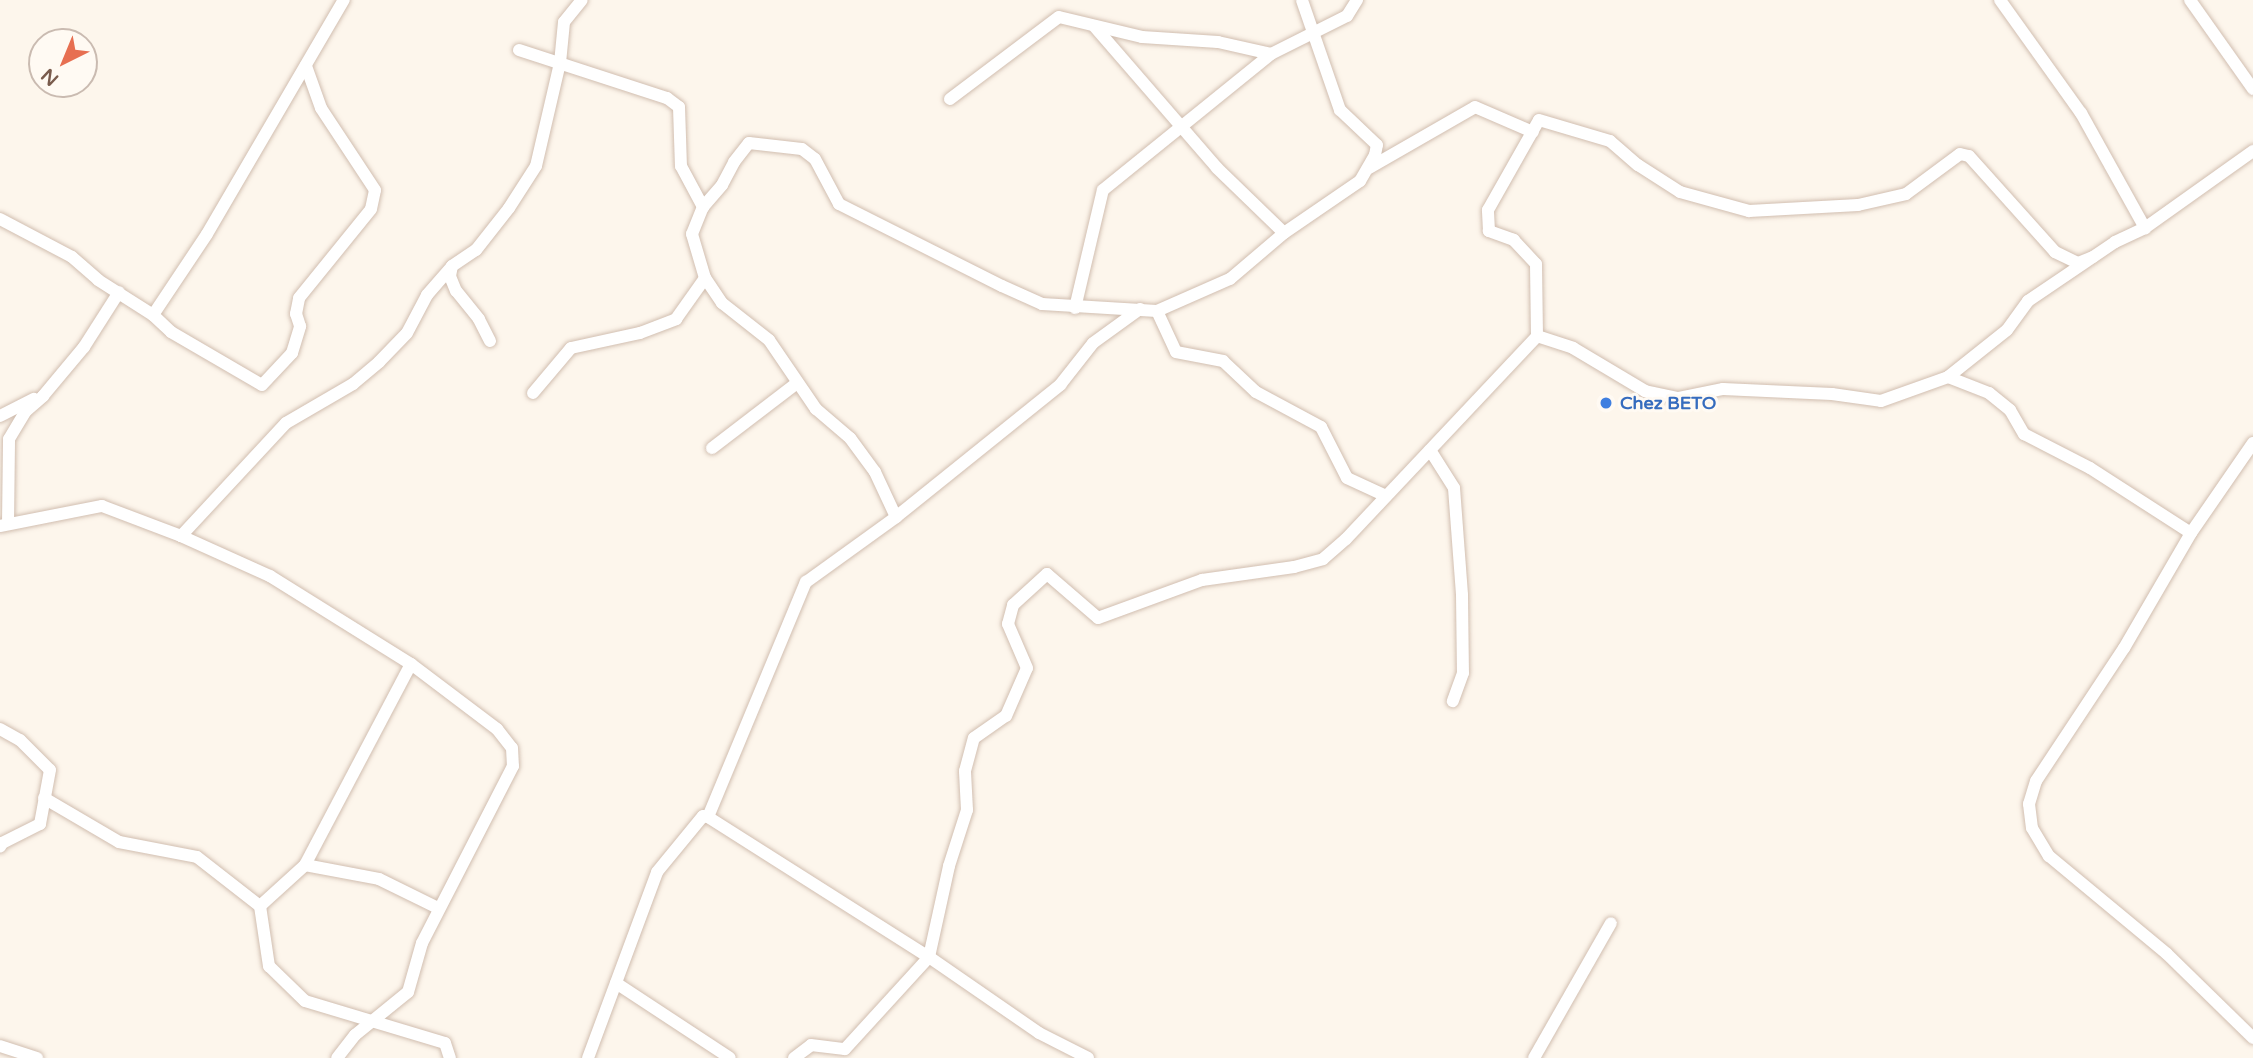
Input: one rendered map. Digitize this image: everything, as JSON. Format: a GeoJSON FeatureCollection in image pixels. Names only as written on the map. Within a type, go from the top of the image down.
{"type":"FeatureCollection","features":[{"type":"Feature","properties":{"kind":"street"},"geometry":{"type":"LineString","coordinates":[[153,315],[208,234],[344,0]]}},
{"type":"Feature","properties":{"kind":"street"},"geometry":{"type":"LineString","coordinates":[[181,536],[286,424],[353,384],[379,362],[407,333],[427,295],[452,266],[475,250],[509,208],[536,166],[559,64],[564,22],[582,0]]}},
{"type":"Feature","properties":{"kind":"street"},"geometry":{"type":"LineString","coordinates":[[896,517],[875,472],[850,438],[816,408],[769,340],[722,303],[705,278],[692,234],[703,207],[750,143],[802,149],[815,159],[839,204],[1042,304],[1157,311],[1230,279],[1284,233],[1360,181],[1366,170],[1377,145],[1340,110],[1302,0]]}},
{"type":"Feature","properties":{"kind":"street"},"geometry":{"type":"LineString","coordinates":[[1075,308],[1103,190],[1271,54],[1347,16],[1357,0]]}},
{"type":"Feature","properties":{"kind":"street"},"geometry":{"type":"LineString","coordinates":[[2000,0],[2081,113],[2145,228]]}},
{"type":"Feature","properties":{"kind":"street"},"geometry":{"type":"LineString","coordinates":[[2190,0],[2253,89]]}},
{"type":"Feature","properties":{"kind":"street"},"geometry":{"type":"LineString","coordinates":[[950,99],[1059,17],[1142,37],[1218,42],[1271,54]]}},
{"type":"Feature","properties":{"kind":"street"},"geometry":{"type":"LineString","coordinates":[[1096,27],[1217,168],[1284,233]]}},
{"type":"Feature","properties":{"kind":"street"},"geometry":{"type":"LineString","coordinates":[[519,50],[667,98],[679,107],[681,166],[703,207]]}},
{"type":"Feature","properties":{"kind":"street"},"geometry":{"type":"LineString","coordinates":[[0,219],[72,257],[98,280],[153,315],[171,331],[262,385],[292,353],[300,326],[296,314],[299,298],[371,209],[375,190],[321,108],[306,66]]}},
{"type":"Feature","properties":{"kind":"street"},"geometry":{"type":"LineString","coordinates":[[1366,170],[1475,107],[1533,132]]}},
{"type":"Feature","properties":{"kind":"street"},"geometry":{"type":"LineString","coordinates":[[794,1058],[811,1045],[845,1049],[929,957],[949,866],[967,810],[965,771],[974,738],[1006,716],[1027,668],[1008,624],[1013,605],[1047,575],[1098,618],[1202,580],[1294,567],[1323,559],[1537,336],[1536,264],[1514,240],[1489,231],[1488,209],[1539,120],[1610,141],[1637,165],[1680,192],[1749,211],[1858,205],[1906,194],[1961,154],[1969,156],[2055,252],[2078,262],[2093,257]]}},
{"type":"Feature","properties":{"kind":"street"},"geometry":{"type":"LineString","coordinates":[[1537,336],[1573,348],[1644,391],[1679,398],[1723,389],[1832,394],[1881,401],[1948,377],[2007,330],[2028,302],[2115,242],[2145,228],[2253,151]]}},
{"type":"Feature","properties":{"kind":"street"},"geometry":{"type":"LineString","coordinates":[[452,266],[450,276],[456,291],[479,319],[490,341]]}},
{"type":"Feature","properties":{"kind":"street"},"geometry":{"type":"LineString","coordinates":[[533,393],[571,348],[640,333],[676,319],[705,278]]}},
{"type":"Feature","properties":{"kind":"street"},"geometry":{"type":"LineString","coordinates":[[119,292],[83,347],[43,396],[26,411],[9,439],[4,525],[102,506],[181,536],[270,576],[411,664],[497,729],[512,748],[513,766],[438,908],[422,943],[408,992],[355,1035],[337,1058]]}},
{"type":"Feature","properties":{"kind":"street"},"geometry":{"type":"LineString","coordinates":[[708,817],[806,582],[896,517],[1060,385],[1093,342],[1140,309]]}},
{"type":"Feature","properties":{"kind":"street"},"geometry":{"type":"LineString","coordinates":[[1157,311],[1175,352],[1223,361],[1256,392],[1321,427],[1347,478],[1386,496]]}},
{"type":"Feature","properties":{"kind":"street"},"geometry":{"type":"LineString","coordinates":[[1948,377],[1989,393],[2010,410],[2024,433],[2090,468],[2191,533]]}},
{"type":"Feature","properties":{"kind":"street"},"geometry":{"type":"LineString","coordinates":[[712,448],[797,383]]}},
{"type":"Feature","properties":{"kind":"street"},"geometry":{"type":"LineString","coordinates":[[0,416],[43,396]]}},
{"type":"Feature","properties":{"kind":"street"},"geometry":{"type":"LineString","coordinates":[[2253,443],[2191,533],[2124,648],[2036,781],[2029,804],[2032,828],[2049,856],[2168,954],[2253,1038]]}},
{"type":"Feature","properties":{"kind":"street"},"geometry":{"type":"LineString","coordinates":[[1430,450],[1454,488],[1462,595],[1463,673],[1453,701]]}},
{"type":"Feature","properties":{"kind":"street"},"geometry":{"type":"LineString","coordinates":[[260,906],[305,865],[411,664]]}},
{"type":"Feature","properties":{"kind":"street"},"geometry":{"type":"LineString","coordinates":[[0,729],[20,740],[50,770],[40,824],[2,843],[0,847]]}},
{"type":"Feature","properties":{"kind":"street"},"geometry":{"type":"LineString","coordinates":[[44,798],[119,842],[197,857],[260,906],[269,966],[305,1001],[445,1043],[450,1058]]}},
{"type":"Feature","properties":{"kind":"street"},"geometry":{"type":"LineString","coordinates":[[588,1058],[657,872],[703,816],[929,957],[1039,1033],[1088,1058]]}},
{"type":"Feature","properties":{"kind":"street"},"geometry":{"type":"LineString","coordinates":[[305,865],[379,879],[438,908]]}},
{"type":"Feature","properties":{"kind":"street"},"geometry":{"type":"LineString","coordinates":[[1534,1058],[1611,923]]}},
{"type":"Feature","properties":{"kind":"street"},"geometry":{"type":"LineString","coordinates":[[616,982],[730,1058]]}},
{"type":"Feature","properties":{"kind":"street"},"geometry":{"type":"LineString","coordinates":[[0,1045],[37,1058]]}},
{"type":"Feature","properties":{"kind":"place","name":"Chez BETO"},"geometry":{"type":"Point","coordinates":[1606,403]}}]}
